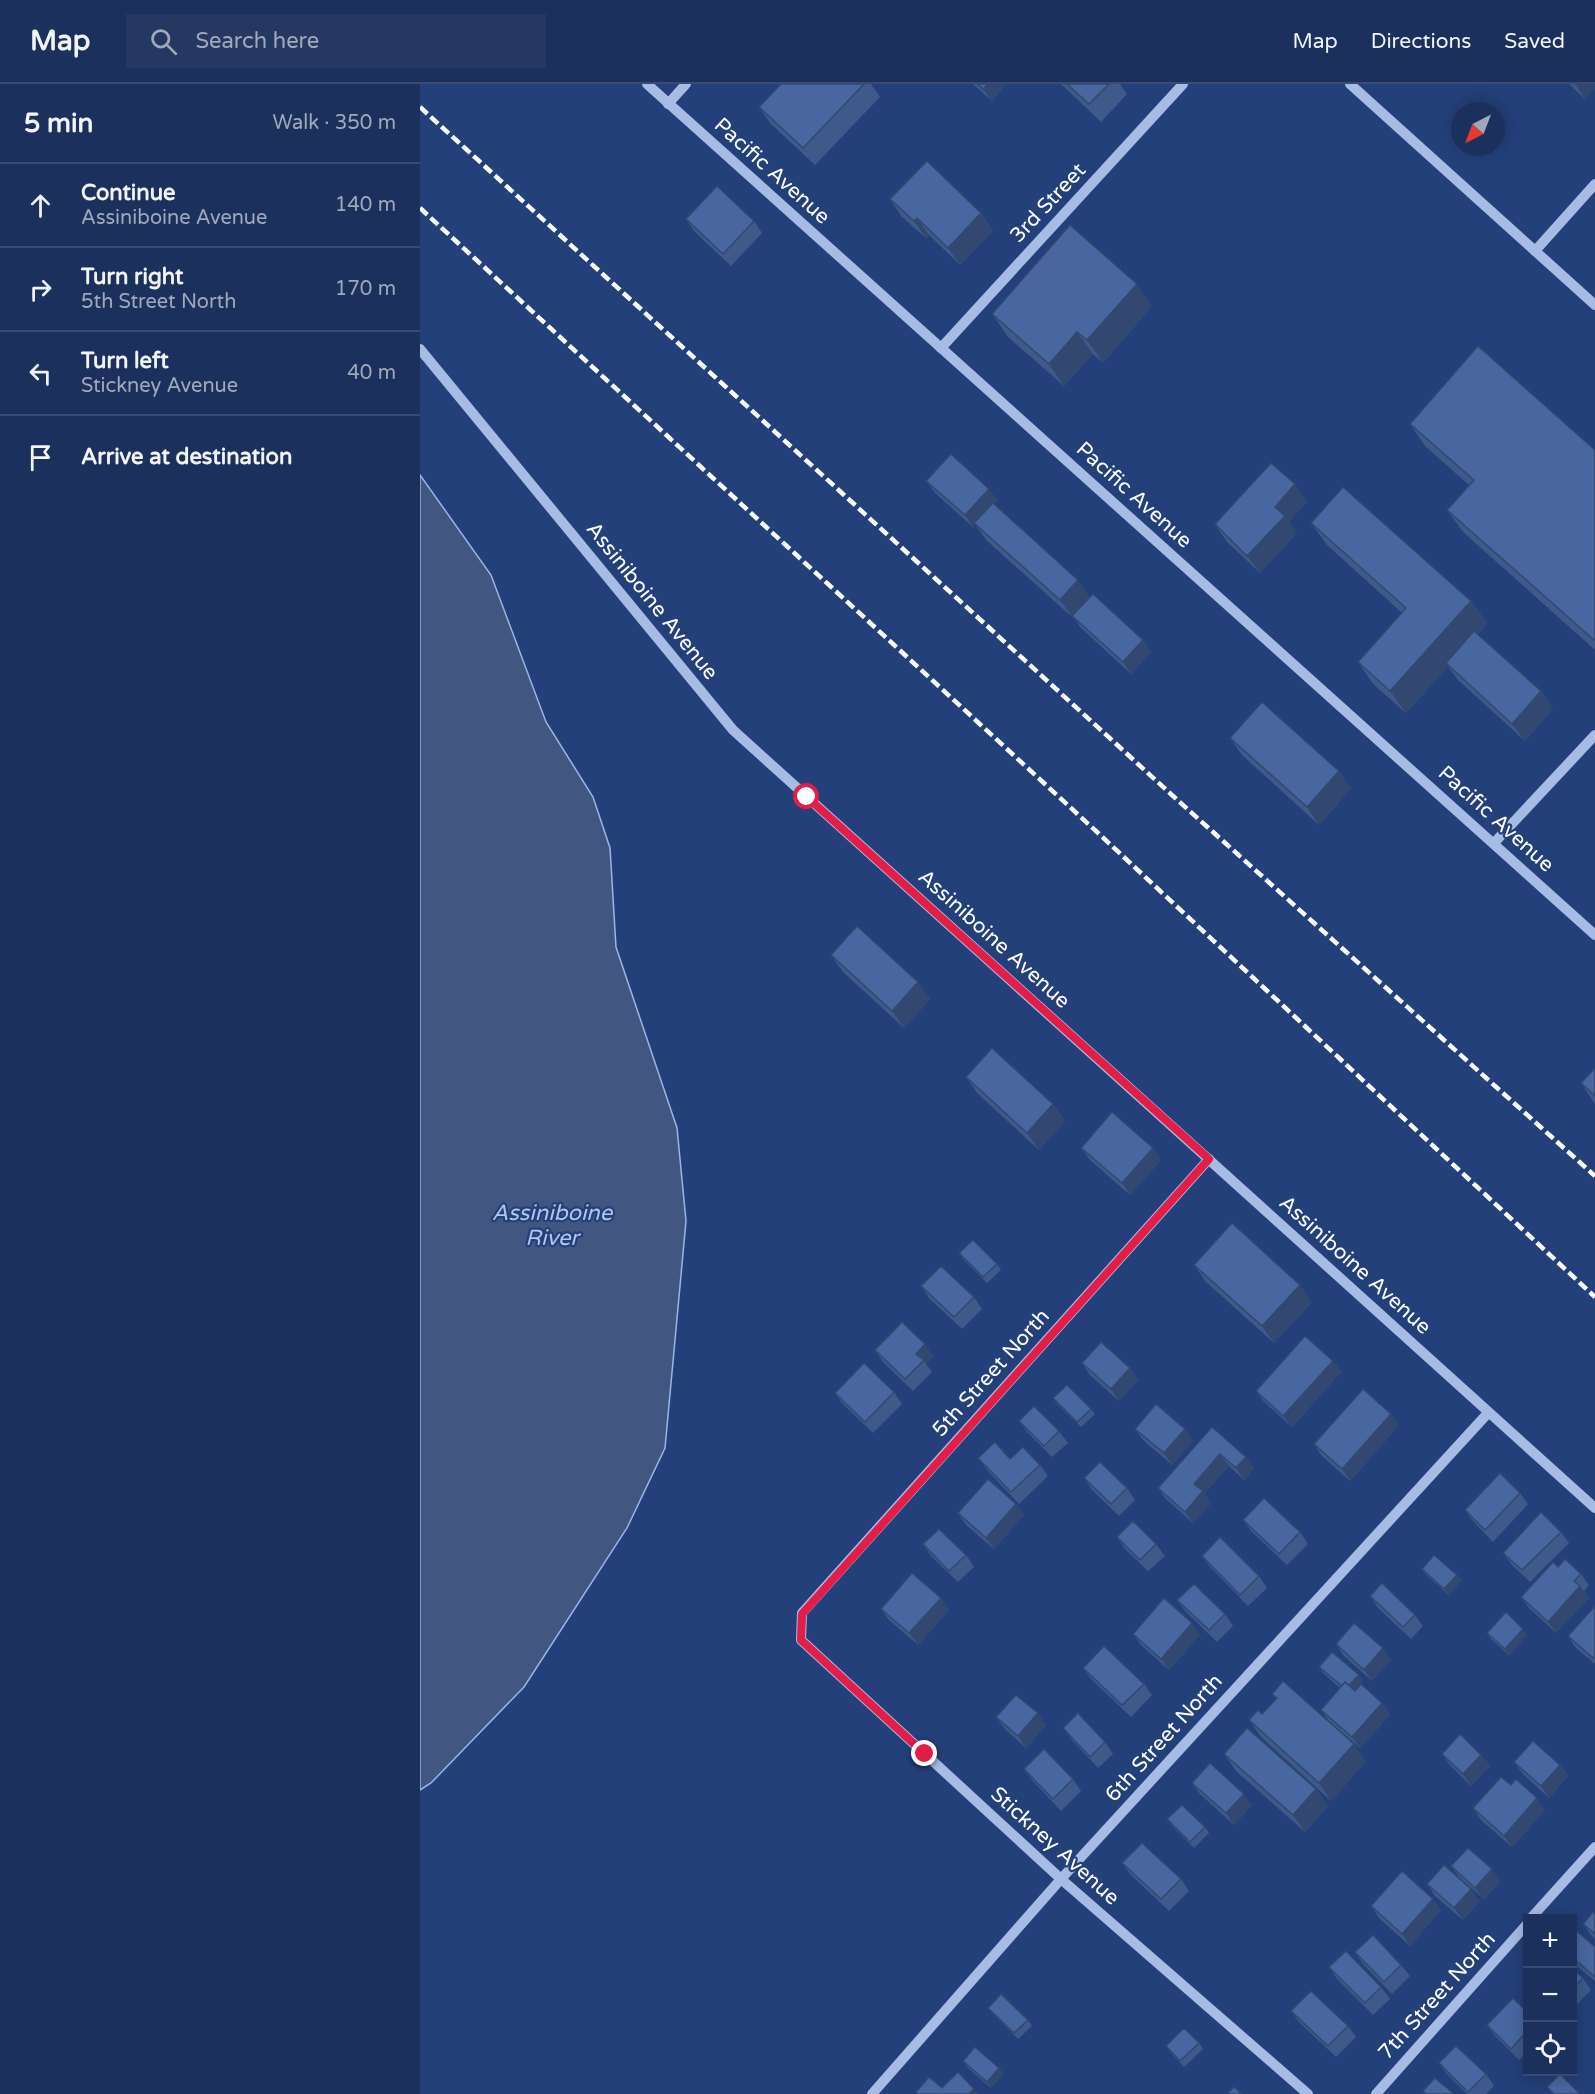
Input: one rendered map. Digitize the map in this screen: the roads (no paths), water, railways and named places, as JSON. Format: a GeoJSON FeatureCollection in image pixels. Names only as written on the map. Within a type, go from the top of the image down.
{"type":"FeatureCollection","features":[{"type":"Feature","properties":{"kind":"street","name":"Pacific Avenue"},"geometry":{"type":"LineString","coordinates":[[647,84],[1595,935]]}},
{"type":"Feature","properties":{"kind":"street"},"geometry":{"type":"LineString","coordinates":[[668,104],[686,84]]}},
{"type":"Feature","properties":{"kind":"street","name":"3rd Street"},"geometry":{"type":"LineString","coordinates":[[940,348],[1183,84]]}},
{"type":"Feature","properties":{"kind":"street"},"geometry":{"type":"LineString","coordinates":[[1350,84],[1595,305]]}},
{"type":"Feature","properties":{"kind":"street"},"geometry":{"type":"LineString","coordinates":[[1534,251],[1595,184]]}},
{"type":"Feature","properties":{"kind":"street","name":"Assiniboine Avenue"},"geometry":{"type":"LineString","coordinates":[[420,349],[733,730],[1595,1508]]}},
{"type":"Feature","properties":{"kind":"street"},"geometry":{"type":"LineString","coordinates":[[1494,843],[1595,735]]}},
{"type":"Feature","properties":{"kind":"street","name":"5th Street North"},"geometry":{"type":"LineString","coordinates":[[802,1614],[1209,1159]]}},
{"type":"Feature","properties":{"kind":"street","name":"6th Street North"},"geometry":{"type":"LineString","coordinates":[[872,2094],[1062,1879],[1488,1413]]}},
{"type":"Feature","properties":{"kind":"street","name":"Stickney Avenue"},"geometry":{"type":"LineString","coordinates":[[802,1614],[801,1640],[1062,1879],[1308,2094]]}},
{"type":"Feature","properties":{"kind":"street"},"geometry":{"type":"LineString","coordinates":[[1535,1914],[1595,1847]]}},
{"type":"Feature","properties":{"kind":"street","name":"7th Street North"},"geometry":{"type":"LineString","coordinates":[[1376,2094],[1523,1928]]}},
{"type":"Feature","properties":{"kind":"water","name":"Assiniboine River"},"geometry":{"type":"Polygon","coordinates":[[[420,475],[491,575],[546,722],[593,797],[610,848],[616,947],[677,1128],[686,1221],[665,1448],[627,1528],[524,1687],[431,1783],[420,1790],[420,475]]]}},
{"type":"Feature","properties":{"kind":"railway"},"geometry":{"type":"LineString","coordinates":[[420,107],[1173,796],[1595,1176]]}},
{"type":"Feature","properties":{"kind":"railway"},"geometry":{"type":"LineString","coordinates":[[420,208],[1097,832],[1595,1297]]}}]}
